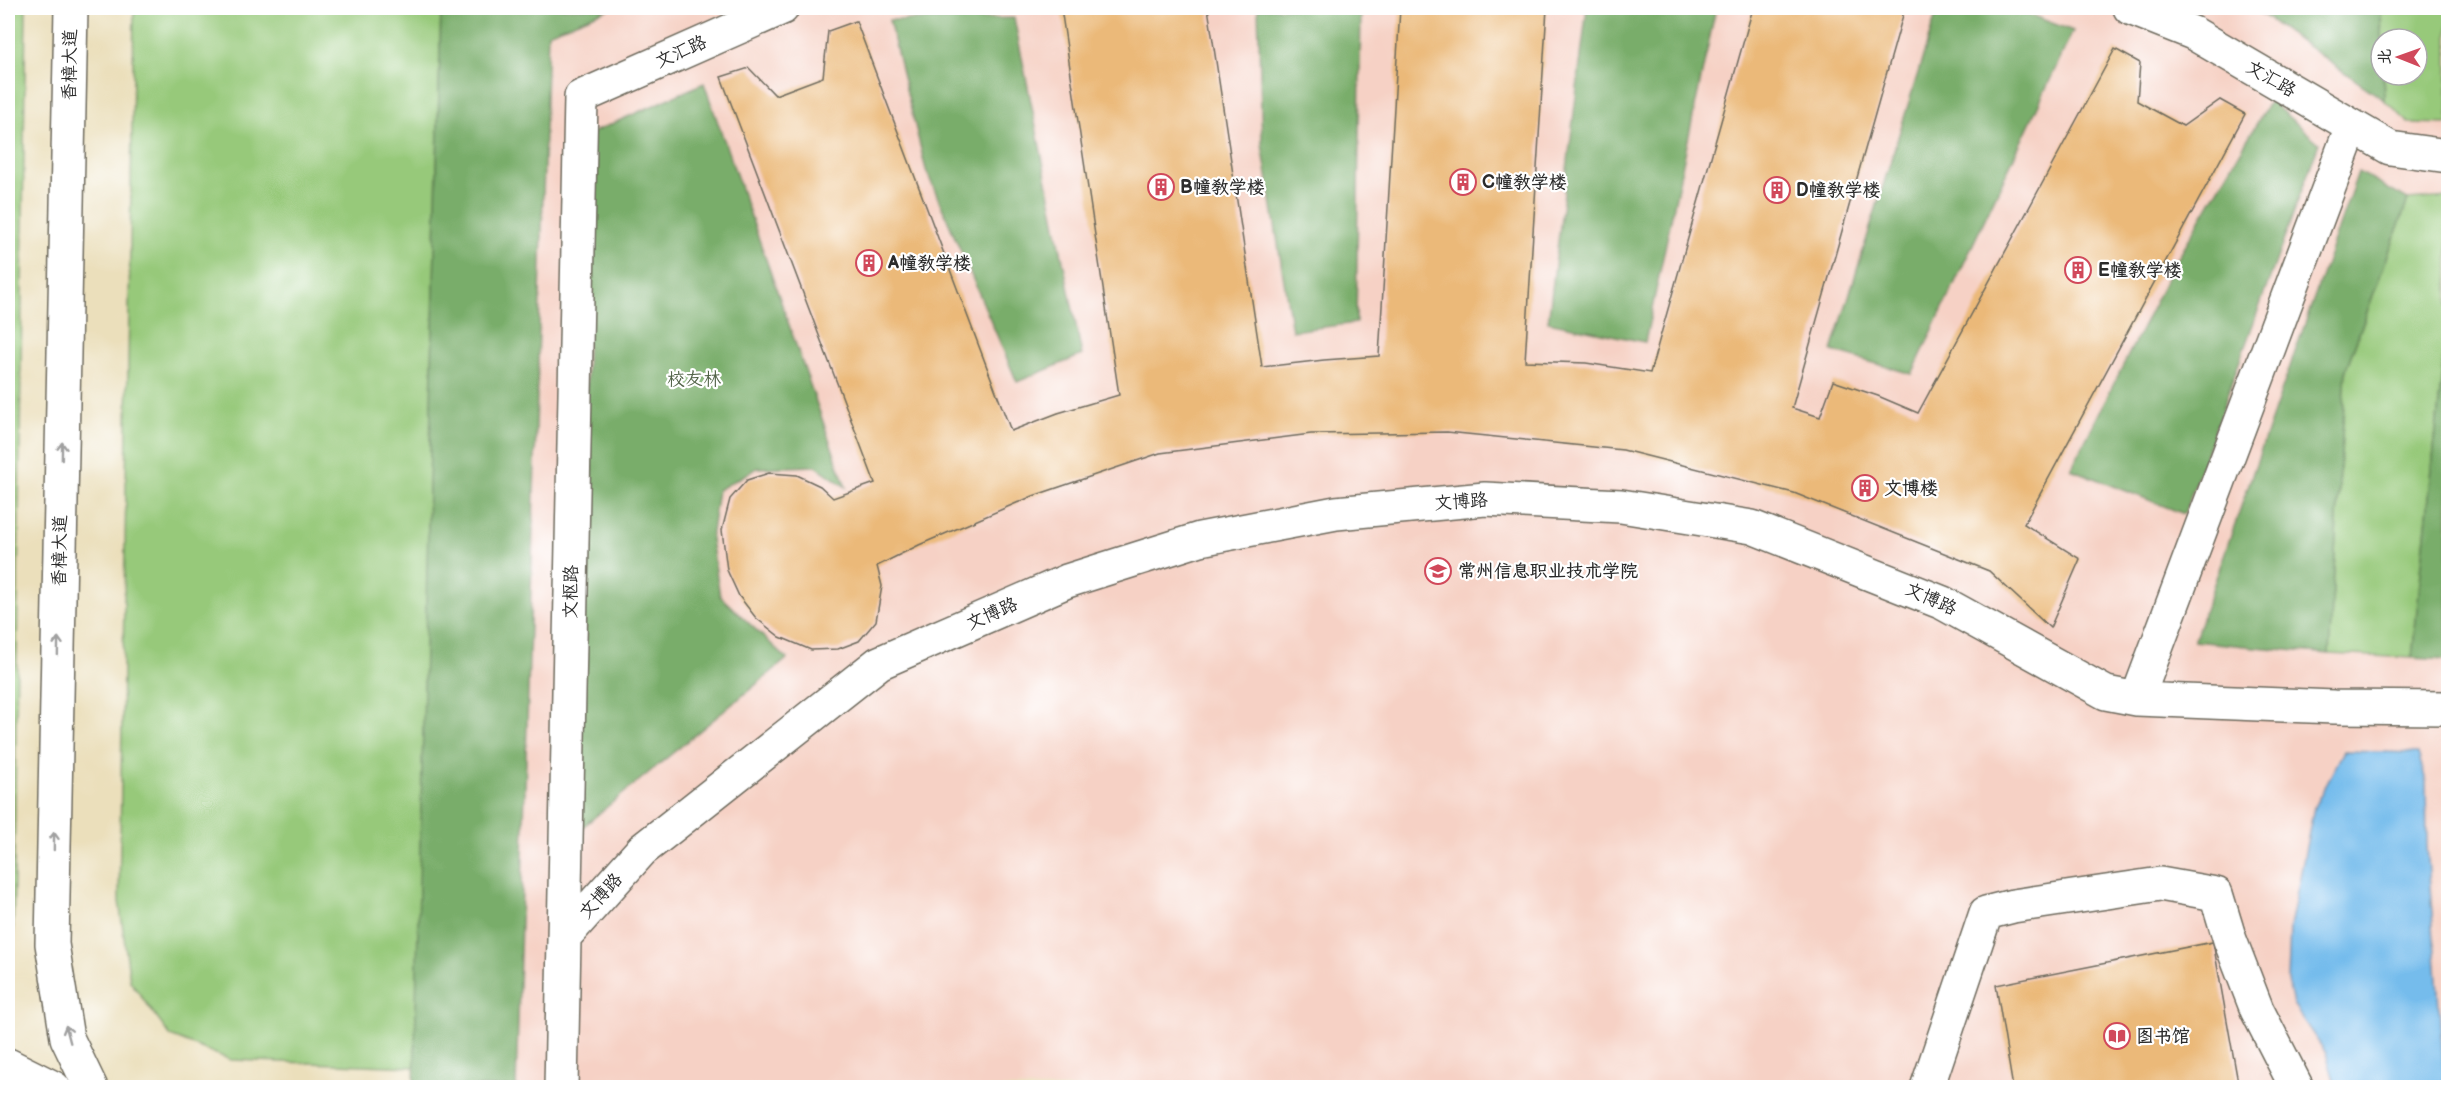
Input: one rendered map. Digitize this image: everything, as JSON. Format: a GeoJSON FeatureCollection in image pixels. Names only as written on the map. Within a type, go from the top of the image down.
{"type":"FeatureCollection","features":[{"type":"Feature","properties":{"kind":"street","name":"香樟大道"},"geometry":{"type":"LineString","coordinates":[[71,8],[52,944],[67,1038],[91,1088]]}},
{"type":"Feature","properties":{"kind":"street","name":"文汇路"},"geometry":{"type":"LineString","coordinates":[[581,97],[782,8]]}},
{"type":"Feature","properties":{"kind":"street","name":"文汇路"},"geometry":{"type":"LineString","coordinates":[[2130,8],[2193,33],[2390,148],[2448,156]]}},
{"type":"Feature","properties":{"kind":"street","name":"文枢路"},"geometry":{"type":"LineString","coordinates":[[561,1088],[581,97]]}},
{"type":"Feature","properties":{"kind":"street"},"geometry":{"type":"LineString","coordinates":[[2137,699],[2352,126]]}},
{"type":"Feature","properties":{"kind":"street","name":"文博路"},"geometry":{"type":"LineString","coordinates":[[564,937],[642,850],[879,663],[1067,581],[1200,539],[1336,513],[1485,499],[1622,506],[1752,527],[1943,603],[2106,693],[2137,699],[2334,707],[2448,708]]}},
{"type":"Feature","properties":{"kind":"street"},"geometry":{"type":"LineString","coordinates":[[1927,1088],[1986,914],[2013,906],[2160,884],[2216,894],[2230,940],[2257,1010],[2297,1088]]}},
{"type":"Feature","properties":{"kind":"street"},"geometry":{"type":"LineString","coordinates":[[8,1065],[54,1088]]}},
{"type":"Feature","properties":{"kind":"shaded area","name":"常州信息职业技术学院"},"geometry":{"type":"Polygon","coordinates":[[[441,8],[2448,8],[2448,1087],[414,1088],[441,8]]]}},
{"type":"Feature","properties":{"kind":"green space"},"geometry":{"type":"Polygon","coordinates":[[[8,8],[26,8],[13,943],[8,949],[8,8]]]}},
{"type":"Feature","properties":{"kind":"green space"},"geometry":{"type":"Polygon","coordinates":[[[134,8],[441,8],[415,1067],[231,1060],[170,1036],[130,981],[119,901],[134,8]]]}},
{"type":"Feature","properties":{"kind":"green space"},"geometry":{"type":"Polygon","coordinates":[[[441,8],[611,8],[548,33],[516,1087],[414,1087],[441,8]]]}},
{"type":"Feature","properties":{"kind":"green space"},"geometry":{"type":"Polygon","coordinates":[[[1258,8],[1361,8],[1356,323],[1292,331],[1262,144],[1258,8]]]}},
{"type":"Feature","properties":{"kind":"green space"},"geometry":{"type":"Polygon","coordinates":[[[1587,8],[1716,8],[1645,342],[1548,322],[1587,8]]]}},
{"type":"Feature","properties":{"kind":"green space"},"geometry":{"type":"Polygon","coordinates":[[[1938,8],[2012,8],[2073,31],[1912,374],[1832,351],[1938,8]]]}},
{"type":"Feature","properties":{"kind":"green space"},"geometry":{"type":"Polygon","coordinates":[[[2253,8],[2381,8],[2381,27],[2369,27],[2369,87],[2383,87],[2384,100],[2253,8]]]}},
{"type":"Feature","properties":{"kind":"green space"},"geometry":{"type":"Polygon","coordinates":[[[2381,8],[2448,8],[2448,124],[2409,123],[2384,100],[2383,87],[2429,87],[2429,27],[2382,27],[2381,8]]]}},
{"type":"Feature","properties":{"kind":"green space"},"geometry":{"type":"Polygon","coordinates":[[[1014,18],[1082,355],[1017,382],[926,170],[889,20],[1014,18]]]}},
{"type":"Feature","properties":{"kind":"green space","name":"校友林"},"geometry":{"type":"Polygon","coordinates":[[[704,83],[846,487],[816,466],[757,468],[718,490],[711,539],[720,596],[787,659],[579,830],[591,133],[704,83]]]}},
{"type":"Feature","properties":{"kind":"green space"},"geometry":{"type":"Polygon","coordinates":[[[2270,101],[2319,143],[2184,514],[2071,469],[2173,266],[2270,101]]]}},
{"type":"Feature","properties":{"kind":"green space"},"geometry":{"type":"Polygon","coordinates":[[[2358,172],[2408,200],[2346,369],[2329,654],[2194,641],[2358,172]]]}},
{"type":"Feature","properties":{"kind":"green space"},"geometry":{"type":"Polygon","coordinates":[[[2448,197],[2448,317],[2412,658],[2329,654],[2346,369],[2408,200],[2448,197]]]}},
{"type":"Feature","properties":{"kind":"green space"},"geometry":{"type":"Polygon","coordinates":[[[2448,317],[2448,660],[2412,658],[2448,317]]]}},
{"type":"Feature","properties":{"kind":"water"},"geometry":{"type":"Polygon","coordinates":[[[2344,751],[2418,753],[2426,781],[2427,846],[2445,1087],[2336,1087],[2326,1053],[2293,1005],[2288,981],[2290,927],[2314,807],[2344,751]]]}},
{"type":"Feature","properties":{"kind":"building"},"geometry":{"type":"Polygon","coordinates":[[[1061,8],[1208,8],[1262,367],[1379,356],[1400,8],[1547,8],[1525,361],[1586,363],[1650,373],[1753,8],[1905,8],[1792,408],[1820,417],[1833,381],[1878,396],[1918,413],[2115,49],[2140,63],[2137,101],[2183,126],[2220,100],[2245,114],[2024,524],[2080,559],[2050,628],[1989,571],[1794,493],[1623,450],[1447,432],[1311,434],[1160,453],[1033,496],[919,545],[877,566],[882,586],[876,621],[859,641],[838,649],[811,650],[780,637],[756,618],[739,596],[727,570],[722,530],[730,499],[747,480],[769,473],[797,475],[820,486],[833,498],[875,483],[721,77],[749,68],[775,95],[823,77],[828,31],[856,21],[1011,431],[1058,413],[1119,395],[1061,8]]]}},
{"type":"Feature","properties":{"kind":"building","name":"图书馆"},"geometry":{"type":"Polygon","coordinates":[[[2213,942],[2239,1088],[2013,1088],[1996,985],[2213,942]]]}},
{"type":"Feature","properties":{"kind":"place","name":"C幢教学楼"},"geometry":{"type":"Point","coordinates":[1463,182]}},
{"type":"Feature","properties":{"kind":"place","name":"B幢教学楼"},"geometry":{"type":"Point","coordinates":[1161,187]}},
{"type":"Feature","properties":{"kind":"place","name":"D幢教学楼"},"geometry":{"type":"Point","coordinates":[1777,190]}},
{"type":"Feature","properties":{"kind":"place","name":"A幢教学楼"},"geometry":{"type":"Point","coordinates":[869,263]}},
{"type":"Feature","properties":{"kind":"place","name":"E幢教学楼"},"geometry":{"type":"Point","coordinates":[2078,270]}},
{"type":"Feature","properties":{"kind":"place","name":"文博楼"},"geometry":{"type":"Point","coordinates":[1865,488]}},
{"type":"Feature","properties":{"kind":"place","name":"常州信息职业技术学院"},"geometry":{"type":"Point","coordinates":[1438,571]}},
{"type":"Feature","properties":{"kind":"place","name":"图书馆"},"geometry":{"type":"Point","coordinates":[2117,1036]}}]}
